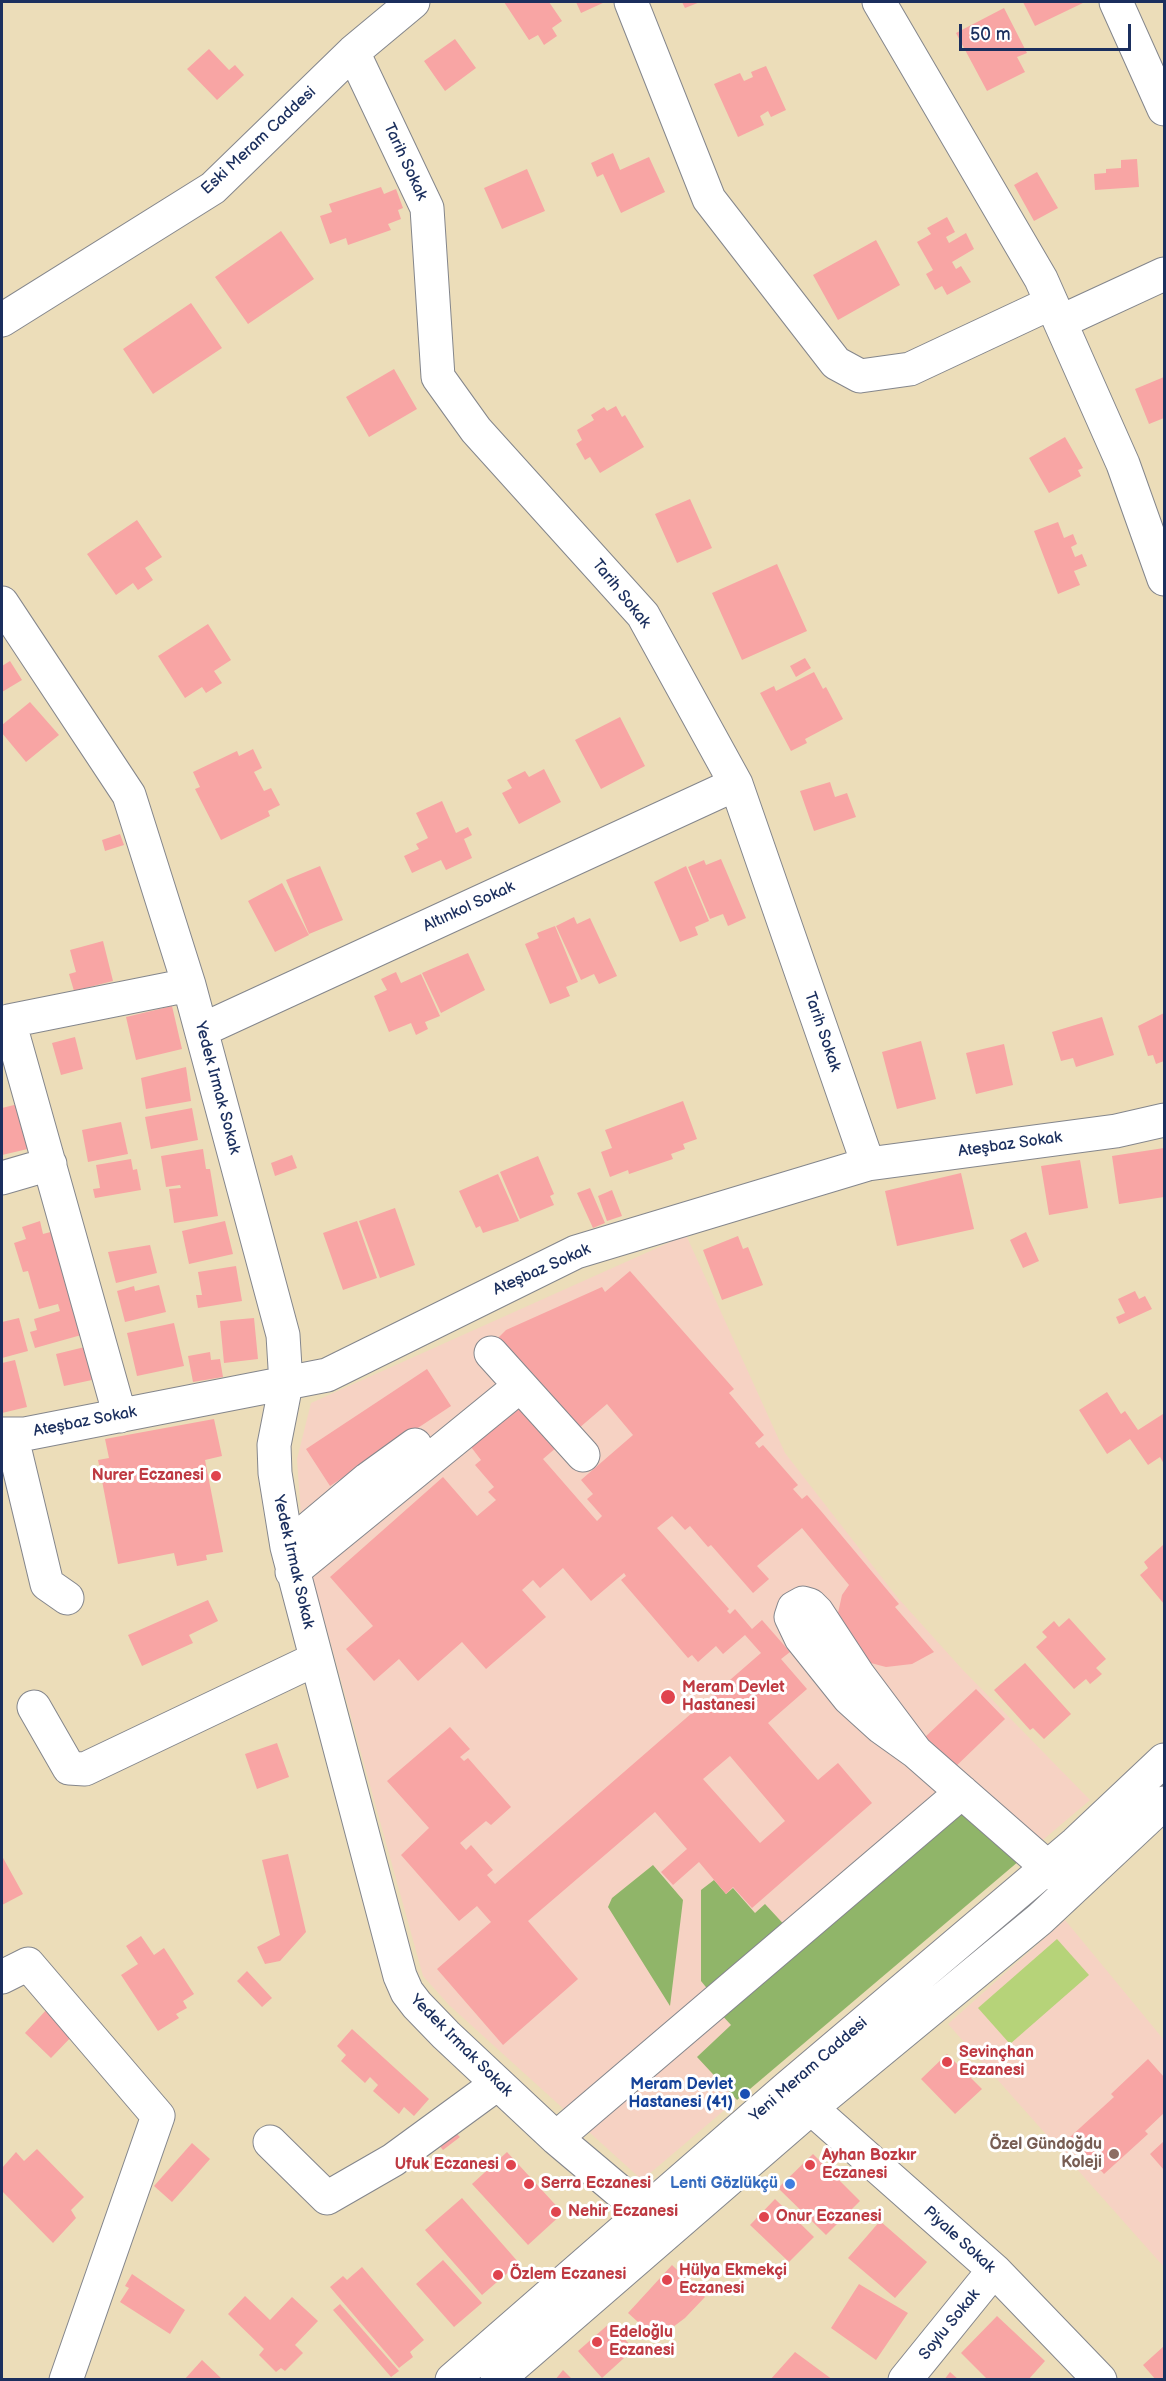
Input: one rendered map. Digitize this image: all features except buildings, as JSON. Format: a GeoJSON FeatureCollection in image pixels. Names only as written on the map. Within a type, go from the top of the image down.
{"type":"FeatureCollection","features":[{"type":"Feature","properties":{"kind":"street","name":"Eski Meram Caddesi"},"geometry":{"type":"LineString","coordinates":[[2,320],[213,189],[352,52],[413,2]]}},
{"type":"Feature","properties":{"kind":"street"},"geometry":{"type":"LineString","coordinates":[[631,2],[710,199],[836,363],[860,376],[910,369],[1056,312],[1164,274]]}},
{"type":"Feature","properties":{"kind":"street"},"geometry":{"type":"LineString","coordinates":[[879,2],[1041,279],[1123,464],[1164,579]]}},
{"type":"Feature","properties":{"kind":"street"},"geometry":{"type":"LineString","coordinates":[[1116,2],[1164,109]]}},
{"type":"Feature","properties":{"kind":"street","name":"Tarih Sokak"},"geometry":{"type":"LineString","coordinates":[[352,52],[427,208],[438,377],[476,430],[643,615],[736,784],[868,1164]]}},
{"type":"Feature","properties":{"kind":"street","name":"Yedek Irmak Sokak"},"geometry":{"type":"LineString","coordinates":[[2,603],[129,795],[189,985],[283,1335],[286,1384],[274,1454],[279,1508],[289,1559],[406,1992],[429,2019],[497,2084],[556,2138],[645,2213]]}},
{"type":"Feature","properties":{"kind":"street","name":"Altınkol Sokak"},"geometry":{"type":"LineString","coordinates":[[202,1030],[736,784]]}},
{"type":"Feature","properties":{"kind":"street"},"geometry":{"type":"LineString","coordinates":[[120,1416],[9,1021],[189,985]]}},
{"type":"Feature","properties":{"kind":"street","name":"Ateşbaz Sokak"},"geometry":{"type":"LineString","coordinates":[[6,1434],[25,1434],[327,1375],[576,1252],[868,1164],[1116,1131],[1164,1120]]}},
{"type":"Feature","properties":{"kind":"street"},"geometry":{"type":"LineString","coordinates":[[2,1178],[50,1164]]}},
{"type":"Feature","properties":{"kind":"street"},"geometry":{"type":"LineString","coordinates":[[289,1559],[405,1465],[507,1372],[583,1455]]}},
{"type":"Feature","properties":{"kind":"street"},"geometry":{"type":"LineString","coordinates":[[6,1434],[47,1584],[67,1598]]}},
{"type":"Feature","properties":{"kind":"street"},"geometry":{"type":"LineString","coordinates":[[34,1707],[69,1768],[85,1769],[271,1678],[316,1659]]}},
{"type":"Feature","properties":{"kind":"street"},"geometry":{"type":"LineString","coordinates":[[916,1752],[1073,1890]]}},
{"type":"Feature","properties":{"kind":"street","name":"Yeni Meram Caddesi"},"geometry":{"type":"LineString","coordinates":[[452,2379],[1046,1866],[1076,1843],[1164,1760]]}},
{"type":"Feature","properties":{"kind":"street"},"geometry":{"type":"LineString","coordinates":[[556,2138],[962,1792]]}},
{"type":"Feature","properties":{"kind":"street","name":"Yeni Meram Caddesi"},"geometry":{"type":"LineString","coordinates":[[497,2379],[811,2108],[1073,1890],[1164,1803]]}},
{"type":"Feature","properties":{"kind":"street"},"geometry":{"type":"LineString","coordinates":[[2,1977],[28,1964],[158,2116],[66,2379]]}},
{"type":"Feature","properties":{"kind":"street"},"geometry":{"type":"LineString","coordinates":[[270,2142],[327,2198],[393,2160],[497,2084]]}},
{"type":"Feature","properties":{"kind":"street","name":"Piyale Sokak"},"geometry":{"type":"LineString","coordinates":[[811,2108],[994,2270],[1100,2379]]}},
{"type":"Feature","properties":{"kind":"street","name":"Soylu Sokak"},"geometry":{"type":"LineString","coordinates":[[905,2379],[994,2270]]}},
{"type":"Feature","properties":{"kind":"shaded area","name":"Meram Devlet Hastanesi"},"geometry":{"type":"Polygon","coordinates":[[[686,1235],[785,1453],[897,1597],[962,1669],[1090,1800],[642,2180],[449,2005],[423,1976],[303,1544],[297,1459],[311,1403],[686,1235]]]}},
{"type":"Feature","properties":{"kind":"shaded area","name":"Özel Gündoğdu Koleji"},"geometry":{"type":"Polygon","coordinates":[[[1065,1920],[1164,2040],[1164,2267],[948,2024],[1065,1920]]]}},
{"type":"Feature","properties":{"kind":"green space"},"geometry":{"type":"Polygon","coordinates":[[[961,1804],[1019,1861],[737,2100],[697,2057],[731,2025],[720,2013],[961,1804]]]}},
{"type":"Feature","properties":{"kind":"green space"},"geometry":{"type":"Polygon","coordinates":[[[653,1865],[683,1900],[670,2006],[608,1907],[612,1898],[653,1865]]]}},
{"type":"Feature","properties":{"kind":"green space"},"geometry":{"type":"Polygon","coordinates":[[[714,1880],[726,1894],[733,1888],[755,1913],[765,1904],[790,1931],[714,1997],[701,1981],[701,1890],[714,1880]]]}},
{"type":"Feature","properties":{"kind":"green space"},"geometry":{"type":"Polygon","coordinates":[[[1057,1939],[1089,1975],[1010,2044],[978,2008],[1057,1939]]]}},
{"type":"Feature","properties":{"kind":"place","name":"Nurer Eczanesi"},"geometry":{"type":"Point","coordinates":[216,1476]}},
{"type":"Feature","properties":{"kind":"place","name":"Meram Devlet Hastanesi"},"geometry":{"type":"Point","coordinates":[668,1697]}},
{"type":"Feature","properties":{"kind":"place","name":"Sevinçhan Eczanesi"},"geometry":{"type":"Point","coordinates":[947,2062]}},
{"type":"Feature","properties":{"kind":"place","name":"Meram Devlet Hastanesi (41)"},"geometry":{"type":"Point","coordinates":[745,2094]}},
{"type":"Feature","properties":{"kind":"place","name":"Özel Gündoğdu Koleji"},"geometry":{"type":"Point","coordinates":[1114,2154]}},
{"type":"Feature","properties":{"kind":"place","name":"Ufuk Eczanesi"},"geometry":{"type":"Point","coordinates":[511,2165]}},
{"type":"Feature","properties":{"kind":"place","name":"Ayhan Bozkır Eczanesi"},"geometry":{"type":"Point","coordinates":[810,2165]}},
{"type":"Feature","properties":{"kind":"place","name":"Serra Eczanesi"},"geometry":{"type":"Point","coordinates":[529,2184]}},
{"type":"Feature","properties":{"kind":"place","name":"Lenti Gözlükçü"},"geometry":{"type":"Point","coordinates":[790,2184]}},
{"type":"Feature","properties":{"kind":"place","name":"Nehir Eczanesi"},"geometry":{"type":"Point","coordinates":[556,2212]}},
{"type":"Feature","properties":{"kind":"place","name":"Onur Eczanesi"},"geometry":{"type":"Point","coordinates":[764,2217]}},
{"type":"Feature","properties":{"kind":"place","name":"Özlem Eczanesi"},"geometry":{"type":"Point","coordinates":[498,2275]}},
{"type":"Feature","properties":{"kind":"place","name":"Hülya Ekmekçi Eczanesi"},"geometry":{"type":"Point","coordinates":[667,2280]}},
{"type":"Feature","properties":{"kind":"place","name":"Edeloğlu Eczanesi"},"geometry":{"type":"Point","coordinates":[597,2342]}}]}
